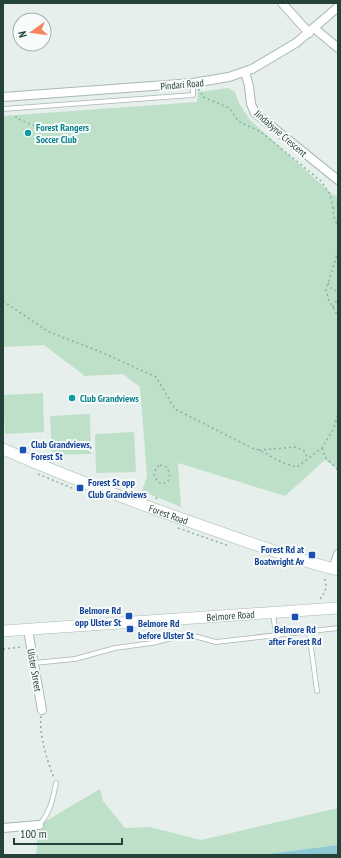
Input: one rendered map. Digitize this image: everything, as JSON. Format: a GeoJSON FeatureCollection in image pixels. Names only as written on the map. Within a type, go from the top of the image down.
{"type":"FeatureCollection","features":[{"type":"Feature","properties":{"kind":"street"},"geometry":{"type":"LineString","coordinates":[[282,3],[312,30],[338,48]]}},
{"type":"Feature","properties":{"kind":"street","name":"Pindari Road"},"geometry":{"type":"LineString","coordinates":[[3,97],[193,87],[245,72],[291,46],[338,7]]}},
{"type":"Feature","properties":{"kind":"street","name":"Jindabyne Crescent"},"geometry":{"type":"LineString","coordinates":[[245,72],[249,86],[251,104],[255,113],[338,180]]}},
{"type":"Feature","properties":{"kind":"street","name":"Forest Road"},"geometry":{"type":"LineString","coordinates":[[3,449],[70,478],[139,504],[264,548],[332,569]]}},
{"type":"Feature","properties":{"kind":"street"},"geometry":{"type":"LineString","coordinates":[[332,569],[338,554]]}},
{"type":"Feature","properties":{"kind":"street","name":"Belmore Road"},"geometry":{"type":"LineString","coordinates":[[3,631],[338,608]]}},
{"type":"Feature","properties":{"kind":"street","name":"Ulster Street"},"geometry":{"type":"LineString","coordinates":[[28,630],[42,710]]}},
{"type":"Feature","properties":{"kind":"street"},"geometry":{"type":"LineString","coordinates":[[3,828],[39,825]]}},
{"type":"Feature","properties":{"kind":"lane"},"geometry":{"type":"LineString","coordinates":[[3,109],[194,95],[193,87]]}},
{"type":"Feature","properties":{"kind":"lane"},"geometry":{"type":"LineString","coordinates":[[273,612],[276,635]]}},
{"type":"Feature","properties":{"kind":"lane"},"geometry":{"type":"LineString","coordinates":[[34,664],[75,659],[115,648],[152,643],[181,636],[195,636],[216,642],[338,628]]}},
{"type":"Feature","properties":{"kind":"lane"},"geometry":{"type":"LineString","coordinates":[[309,632],[317,691]]}},
{"type":"Feature","properties":{"kind":"lane"},"geometry":{"type":"LineString","coordinates":[[39,825],[46,817],[53,799],[56,783]]}},
{"type":"Feature","properties":{"kind":"path"},"geometry":{"type":"LineString","coordinates":[[193,87],[200,90],[202,89]]}},
{"type":"Feature","properties":{"kind":"path"},"geometry":{"type":"LineString","coordinates":[[200,90],[200,94],[203,97],[227,107],[232,111],[238,121],[259,131],[321,181],[330,194],[334,217],[338,227]]}},
{"type":"Feature","properties":{"kind":"path"},"geometry":{"type":"LineString","coordinates":[[16,116],[16,118],[35,126]]}},
{"type":"Feature","properties":{"kind":"path"},"geometry":{"type":"LineString","coordinates":[[333,209],[338,204]]}},
{"type":"Feature","properties":{"kind":"path"},"geometry":{"type":"LineString","coordinates":[[338,251],[328,283],[327,295],[338,315]]}},
{"type":"Feature","properties":{"kind":"path"},"geometry":{"type":"LineString","coordinates":[[328,283],[331,288],[338,292]]}},
{"type":"Feature","properties":{"kind":"path"},"geometry":{"type":"LineString","coordinates":[[333,307],[338,298]]}},
{"type":"Feature","properties":{"kind":"path"},"geometry":{"type":"LineString","coordinates":[[3,301],[49,332],[101,352],[156,377],[175,409],[283,463],[297,467],[322,448],[334,428],[338,413]]}},
{"type":"Feature","properties":{"kind":"path"},"geometry":{"type":"LineString","coordinates":[[259,450],[296,447],[304,451],[308,459]]}},
{"type":"Feature","properties":{"kind":"path"},"geometry":{"type":"LineString","coordinates":[[322,448],[326,457],[338,470]]}},
{"type":"Feature","properties":{"kind":"path"},"geometry":{"type":"LineString","coordinates":[[160,465],[166,467],[170,474],[168,481],[163,484],[158,482],[154,475],[156,468],[160,465]]}},
{"type":"Feature","properties":{"kind":"path"},"geometry":{"type":"LineString","coordinates":[[319,609],[320,600],[327,588],[324,575],[332,569]]}},
{"type":"Feature","properties":{"kind":"path"},"geometry":{"type":"LineString","coordinates":[[3,649],[26,647]]}},
{"type":"Feature","properties":{"kind":"path"},"geometry":{"type":"LineString","coordinates":[[42,710],[40,725],[49,766],[56,783]]}},
{"type":"Feature","properties":{"kind":"green space"},"geometry":{"type":"Polygon","coordinates":[[[228,88],[235,92],[239,103],[250,120],[332,194],[338,197],[338,469],[325,460],[285,496],[178,463],[181,507],[142,491],[147,476],[140,387],[123,374],[85,376],[44,345],[3,347],[3,116],[197,102],[198,92],[228,88]]]}},
{"type":"Feature","properties":{"kind":"green space"},"geometry":{"type":"Polygon","coordinates":[[[43,393],[44,432],[5,434],[3,395],[43,393]]]}},
{"type":"Feature","properties":{"kind":"green space"},"geometry":{"type":"Polygon","coordinates":[[[90,414],[91,454],[52,455],[50,416],[90,414]]]}},
{"type":"Feature","properties":{"kind":"green space"},"geometry":{"type":"Polygon","coordinates":[[[134,432],[136,472],[96,473],[95,434],[134,432]]]}},
{"type":"Feature","properties":{"kind":"green space"},"geometry":{"type":"Polygon","coordinates":[[[100,789],[103,801],[125,828],[150,827],[201,840],[338,808],[338,845],[258,855],[36,855],[39,825],[100,789]]]}},
{"type":"Feature","properties":{"kind":"water"},"geometry":{"type":"Polygon","coordinates":[[[338,845],[338,855],[259,855],[338,845]]]}},
{"type":"Feature","properties":{"kind":"place","name":"Forest Rangers Soccer Club"},"geometry":{"type":"Point","coordinates":[28,133]}},
{"type":"Feature","properties":{"kind":"place","name":"Club Grandviews"},"geometry":{"type":"Point","coordinates":[72,398]}},
{"type":"Feature","properties":{"kind":"place","name":"Club Grandviews, Forest St"},"geometry":{"type":"Point","coordinates":[23,450]}},
{"type":"Feature","properties":{"kind":"place","name":"Forest St opp Club Grandviews"},"geometry":{"type":"Point","coordinates":[80,488]}},
{"type":"Feature","properties":{"kind":"place","name":"Forest Rd at Boatwright Av"},"geometry":{"type":"Point","coordinates":[312,555]}},
{"type":"Feature","properties":{"kind":"place","name":"Belmore Rd opp Ulster St"},"geometry":{"type":"Point","coordinates":[129,616]}},
{"type":"Feature","properties":{"kind":"place","name":"Belmore Rd after Forest Rd"},"geometry":{"type":"Point","coordinates":[295,617]}},
{"type":"Feature","properties":{"kind":"place","name":"Belmore Rd before Ulster St"},"geometry":{"type":"Point","coordinates":[130,629]}}]}
